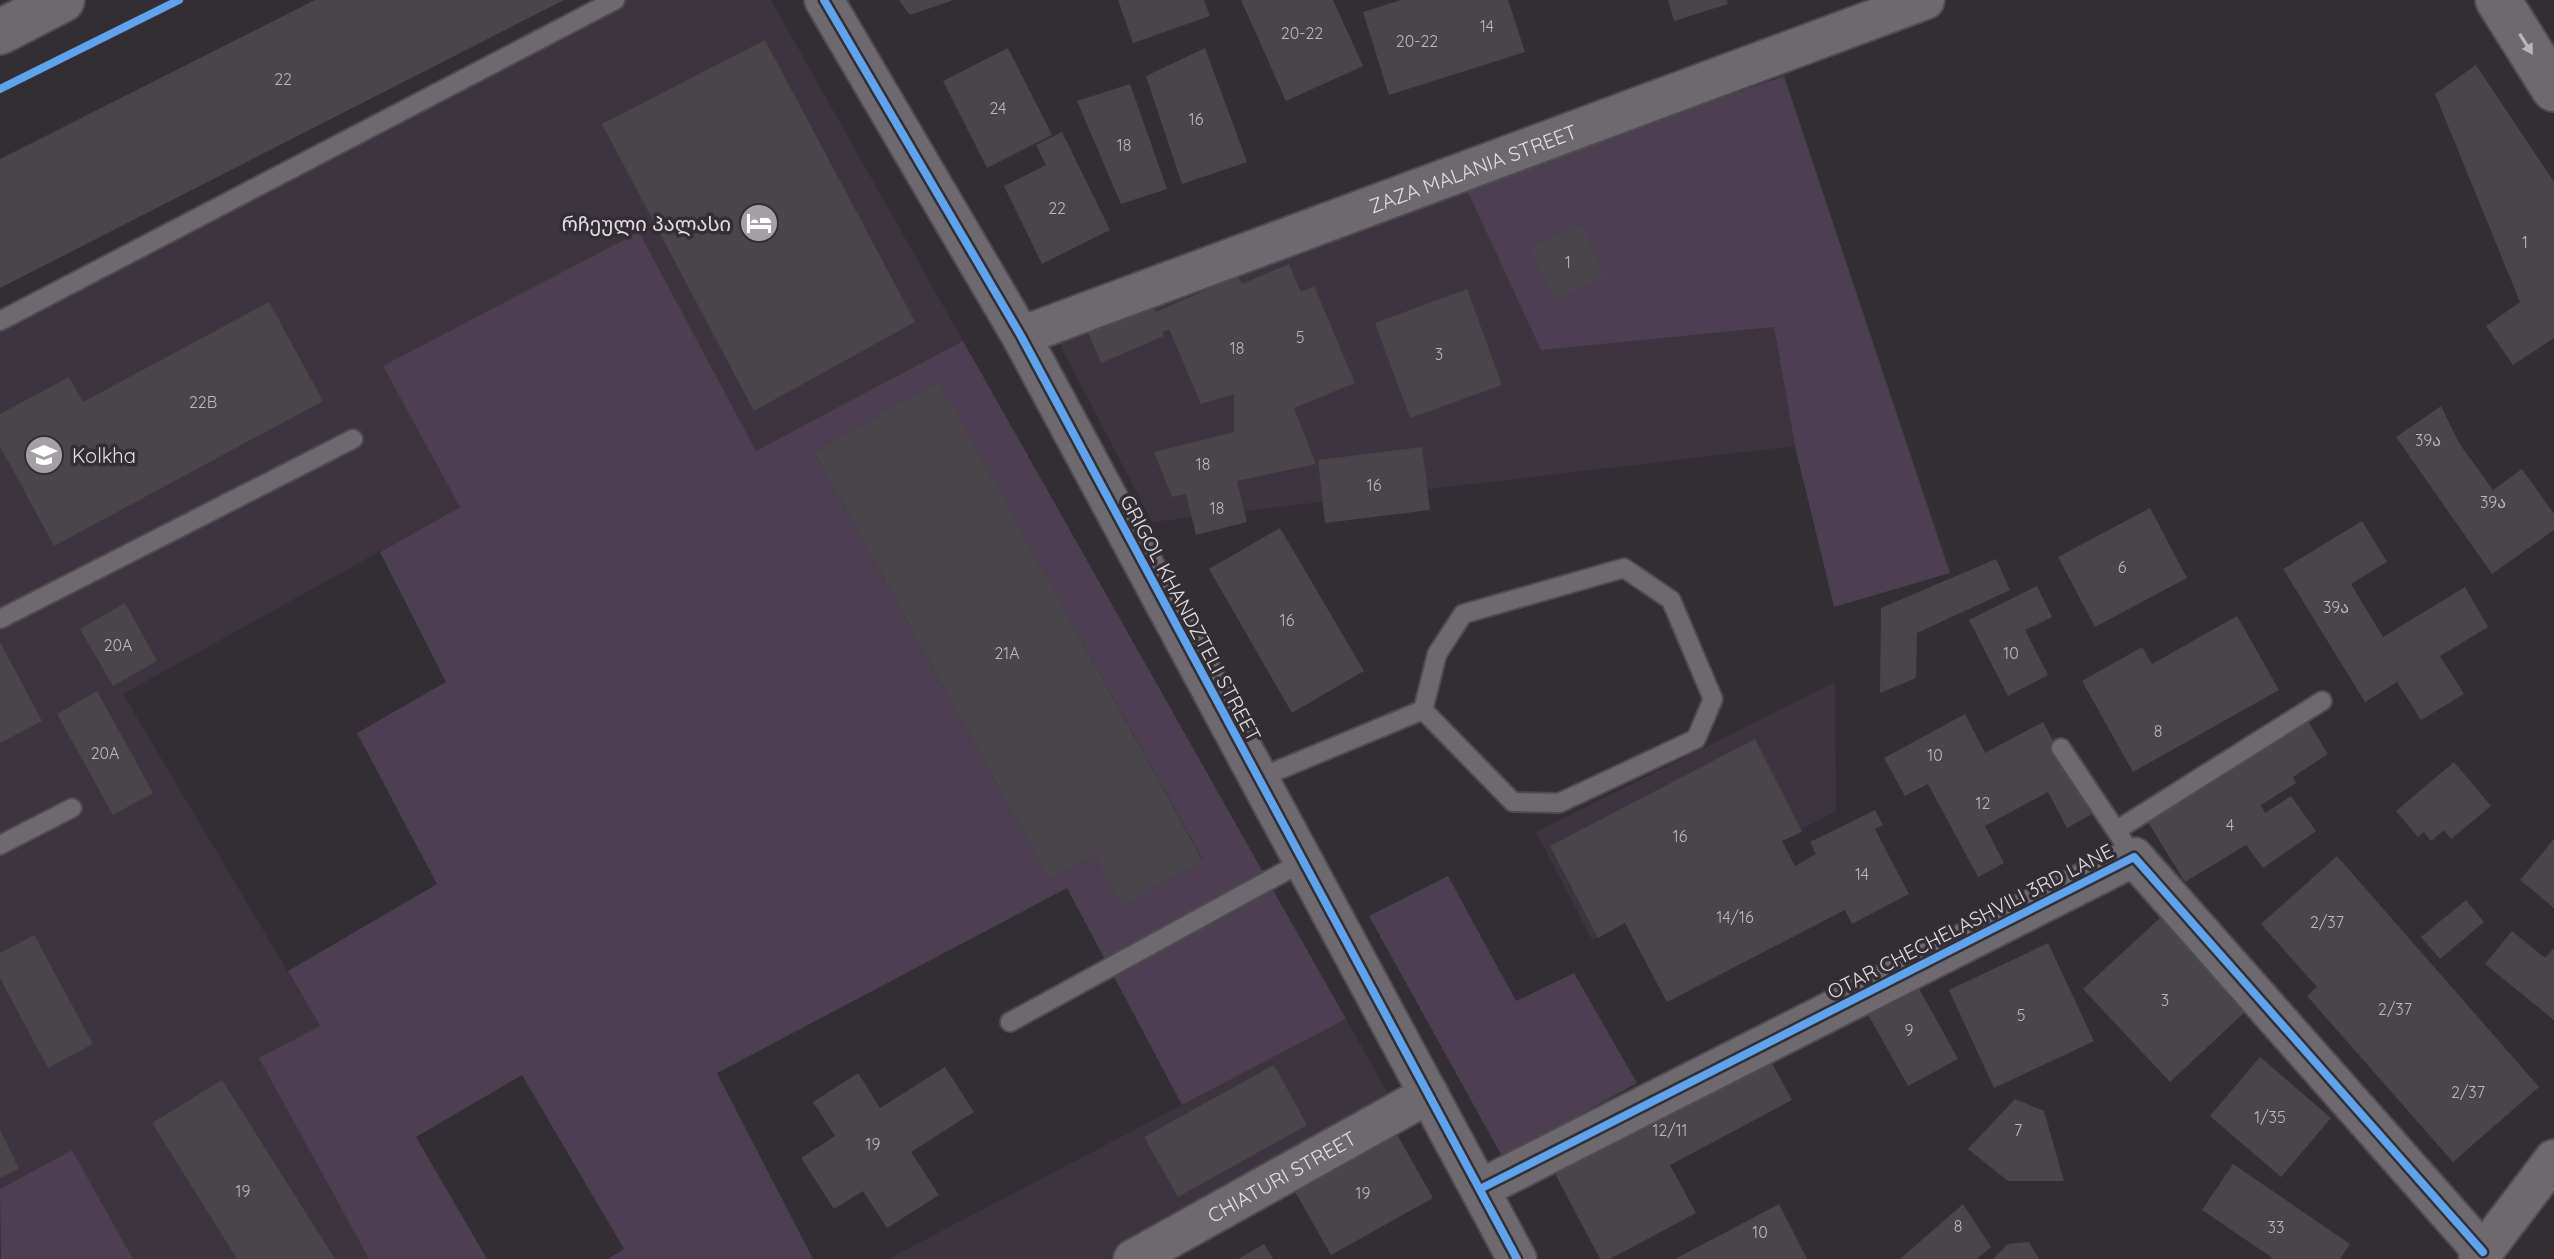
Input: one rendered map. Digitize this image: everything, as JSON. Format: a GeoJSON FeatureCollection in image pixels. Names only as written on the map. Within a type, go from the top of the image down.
{"type":"FeatureCollection","features":[{"type":"Feature","properties":{"kind":"main road"},"geometry":{"type":"LineString","coordinates":[[0,32],[62,0]]}},
{"type":"Feature","properties":{"kind":"main road"},"geometry":{"type":"LineString","coordinates":[[2498,0],[2554,89]]}},
{"type":"Feature","properties":{"kind":"street","name":"GRIGOL KHANDZTELI STREET"},"geometry":{"type":"LineString","coordinates":[[824,0],[1021,336],[1517,1259]]}},
{"type":"Feature","properties":{"kind":"street","name":"ZAZA MALANIA STREET"},"geometry":{"type":"LineString","coordinates":[[1021,336],[1925,0]]}},
{"type":"Feature","properties":{"kind":"street","name":"OTAR CHECHELASHVILI 3RD LANE"},"geometry":{"type":"LineString","coordinates":[[1480,1189],[2125,844],[2480,1256]]}},
{"type":"Feature","properties":{"kind":"street","name":"CHIATURI STREET"},"geometry":{"type":"LineString","coordinates":[[1133,1259],[1429,1094]]}},
{"type":"Feature","properties":{"kind":"street"},"geometry":{"type":"LineString","coordinates":[[2480,1256],[2554,1159]]}},
{"type":"Feature","properties":{"kind":"lane"},"geometry":{"type":"LineString","coordinates":[[0,321],[615,0]]}},
{"type":"Feature","properties":{"kind":"lane"},"geometry":{"type":"LineString","coordinates":[[0,619],[353,439]]}},
{"type":"Feature","properties":{"kind":"lane"},"geometry":{"type":"LineString","coordinates":[[1624,568],[1671,600],[1713,699],[1696,739],[1559,803],[1513,802],[1423,710],[1437,654],[1463,614],[1624,568]]}},
{"type":"Feature","properties":{"kind":"lane"},"geometry":{"type":"LineString","coordinates":[[2061,748],[2125,844],[2322,701]]}},
{"type":"Feature","properties":{"kind":"lane"},"geometry":{"type":"LineString","coordinates":[[1259,778],[1423,710]]}},
{"type":"Feature","properties":{"kind":"lane"},"geometry":{"type":"LineString","coordinates":[[0,845],[72,808]]}},
{"type":"Feature","properties":{"kind":"lane"},"geometry":{"type":"LineString","coordinates":[[1010,1022],[1304,861]]}},
{"type":"Feature","properties":{"kind":"shaded area"},"geometry":{"type":"Polygon","coordinates":[[[615,0],[771,0],[963,341],[756,452],[638,232],[460,507],[123,694],[320,1026],[260,1059],[369,1259],[133,1259],[72,1150],[0,1189],[0,321],[615,0]]]}},
{"type":"Feature","properties":{"kind":"shaded area"},"geometry":{"type":"Polygon","coordinates":[[[1784,76],[1950,573],[1834,607],[1795,446],[1774,327],[1541,350],[1465,186],[1784,76]]]}},
{"type":"Feature","properties":{"kind":"shaded area"},"geometry":{"type":"Polygon","coordinates":[[[1465,186],[1541,349],[1774,327],[1795,446],[1152,522],[1056,337],[1465,186]]]}},
{"type":"Feature","properties":{"kind":"shaded area"},"geometry":{"type":"Polygon","coordinates":[[[639,232],[756,451],[963,341],[1346,1019],[1182,1105],[1067,888],[717,1073],[813,1259],[608,1259],[624,1249],[522,1075],[416,1137],[487,1259],[369,1259],[259,1058],[320,1026],[288,971],[437,884],[357,733],[446,682],[380,552],[460,507],[383,366],[639,232]],[[939,383],[814,452],[1049,879],[1094,855],[1122,904],[1203,860],[939,383]]]}},
{"type":"Feature","properties":{"kind":"shaded area"},"geometry":{"type":"Polygon","coordinates":[[[1835,682],[1836,811],[1592,940],[1536,832],[1835,682]]]}},
{"type":"Feature","properties":{"kind":"shaded area"},"geometry":{"type":"Polygon","coordinates":[[[1448,876],[1516,1001],[1574,973],[1637,1083],[1503,1158],[1369,916],[1448,876]]]}},
{"type":"Feature","properties":{"kind":"shaded area"},"geometry":{"type":"Polygon","coordinates":[[[1346,1019],[1393,1102],[1108,1259],[888,1259],[1346,1019]]]}},
{"type":"Feature","properties":{"kind":"shaded area"},"geometry":{"type":"Polygon","coordinates":[[[72,1150],[133,1259],[1,1259],[0,1189],[72,1150]]]}},
{"type":"Feature","properties":{"kind":"building"},"geometry":{"type":"Polygon","coordinates":[[[315,0],[564,0],[0,288],[0,159],[315,0]]]}},
{"type":"Feature","properties":{"kind":"building"},"geometry":{"type":"Polygon","coordinates":[[[899,0],[951,0],[951,1],[910,15],[899,0]]]}},
{"type":"Feature","properties":{"kind":"building"},"geometry":{"type":"Polygon","coordinates":[[[1118,0],[1204,0],[1210,16],[1133,43],[1118,0]]]}},
{"type":"Feature","properties":{"kind":"building"},"geometry":{"type":"Polygon","coordinates":[[[1241,0],[1333,0],[1363,66],[1286,101],[1241,0]]]}},
{"type":"Feature","properties":{"kind":"building"},"geometry":{"type":"Polygon","coordinates":[[[1401,0],[1508,0],[1525,52],[1389,95],[1363,12],[1401,0]]]}},
{"type":"Feature","properties":{"kind":"building"},"geometry":{"type":"Polygon","coordinates":[[[1668,0],[1727,0],[1728,4],[1674,21],[1668,0]]]}},
{"type":"Feature","properties":{"kind":"building","name":"რჩეული პალასი"},"geometry":{"type":"Polygon","coordinates":[[[765,40],[915,322],[754,411],[602,124],[765,40]]]}},
{"type":"Feature","properties":{"kind":"building"},"geometry":{"type":"Polygon","coordinates":[[[1008,48],[1052,135],[987,168],[943,81],[1008,48]]]}},
{"type":"Feature","properties":{"kind":"building"},"geometry":{"type":"Polygon","coordinates":[[[1205,48],[1247,162],[1182,184],[1146,76],[1205,48]]]}},
{"type":"Feature","properties":{"kind":"building"},"geometry":{"type":"Polygon","coordinates":[[[2476,65],[2554,182],[2554,338],[2513,365],[2486,326],[2520,302],[2435,94],[2476,65]]]}},
{"type":"Feature","properties":{"kind":"building"},"geometry":{"type":"Polygon","coordinates":[[[1130,84],[1167,189],[1121,204],[1077,101],[1130,84]]]}},
{"type":"Feature","properties":{"kind":"building"},"geometry":{"type":"Polygon","coordinates":[[[1062,132],[1110,230],[1042,264],[1004,186],[1046,165],[1036,145],[1062,132]]]}},
{"type":"Feature","properties":{"kind":"building"},"geometry":{"type":"Polygon","coordinates":[[[1582,225],[1605,276],[1554,299],[1532,248],[1582,225]]]}},
{"type":"Feature","properties":{"kind":"building"},"geometry":{"type":"Polygon","coordinates":[[[1289,264],[1301,292],[1314,286],[1355,383],[1294,408],[1316,464],[1237,481],[1247,522],[1196,535],[1186,494],[1172,497],[1154,452],[1234,432],[1234,394],[1201,404],[1169,329],[1162,332],[1164,336],[1101,363],[1088,332],[1152,304],[1156,312],[1238,276],[1242,284],[1289,264]]]}},
{"type":"Feature","properties":{"kind":"building"},"geometry":{"type":"Polygon","coordinates":[[[1467,289],[1502,385],[1410,418],[1375,323],[1467,289]]]}},
{"type":"Feature","properties":{"kind":"building"},"geometry":{"type":"Polygon","coordinates":[[[269,302],[323,401],[54,546],[0,446],[0,414],[69,377],[83,402],[269,302]]]}},
{"type":"Feature","properties":{"kind":"building"},"geometry":{"type":"Polygon","coordinates":[[[939,382],[1203,861],[1121,905],[1094,855],[1049,879],[814,452],[939,382]]]}},
{"type":"Feature","properties":{"kind":"building"},"geometry":{"type":"Polygon","coordinates":[[[2441,406],[2459,443],[2493,490],[2522,469],[2554,514],[2554,530],[2492,574],[2396,437],[2441,406]]]}},
{"type":"Feature","properties":{"kind":"building"},"geometry":{"type":"Polygon","coordinates":[[[1422,447],[1430,510],[1325,523],[1318,460],[1422,447]]]}},
{"type":"Feature","properties":{"kind":"building"},"geometry":{"type":"Polygon","coordinates":[[[2150,508],[2187,578],[2095,627],[2058,557],[2150,508]]]}},
{"type":"Feature","properties":{"kind":"building"},"geometry":{"type":"Polygon","coordinates":[[[2362,521],[2387,562],[2351,584],[2383,637],[2465,587],[2488,627],[2440,656],[2464,694],[2421,720],[2397,682],[2365,702],[2283,569],[2362,521]]]}},
{"type":"Feature","properties":{"kind":"building"},"geometry":{"type":"Polygon","coordinates":[[[1280,528],[1364,671],[1292,713],[1209,569],[1280,528]]]}},
{"type":"Feature","properties":{"kind":"building"},"geometry":{"type":"Polygon","coordinates":[[[1996,559],[2010,590],[1917,633],[1916,678],[1880,693],[1881,608],[1996,559]]]}},
{"type":"Feature","properties":{"kind":"building"},"geometry":{"type":"Polygon","coordinates":[[[2037,586],[2052,617],[2025,630],[2048,675],[2008,696],[1969,620],[2037,586]]]}},
{"type":"Feature","properties":{"kind":"building"},"geometry":{"type":"Polygon","coordinates":[[[125,603],[157,661],[113,686],[80,629],[125,603]]]}},
{"type":"Feature","properties":{"kind":"building"},"geometry":{"type":"Polygon","coordinates":[[[2237,616],[2279,690],[2133,772],[2082,681],[2142,647],[2152,664],[2237,616]]]}},
{"type":"Feature","properties":{"kind":"building"},"geometry":{"type":"Polygon","coordinates":[[[0,642],[42,721],[0,743],[0,642]]]}},
{"type":"Feature","properties":{"kind":"building"},"geometry":{"type":"Polygon","coordinates":[[[97,691],[153,793],[113,815],[57,714],[97,691]]]}},
{"type":"Feature","properties":{"kind":"building"},"geometry":{"type":"Polygon","coordinates":[[[1965,714],[1985,753],[2043,722],[2092,814],[2067,828],[2048,792],[1985,826],[2004,863],[1978,877],[1928,784],[1905,796],[1884,758],[1965,714]]]}},
{"type":"Feature","properties":{"kind":"building"},"geometry":{"type":"Polygon","coordinates":[[[2306,718],[2328,754],[2293,777],[2296,783],[2261,805],[2265,813],[2291,796],[2316,831],[2263,868],[2246,845],[2185,882],[2146,819],[2306,718]]]}},
{"type":"Feature","properties":{"kind":"building"},"geometry":{"type":"Polygon","coordinates":[[[1755,739],[1802,832],[1782,841],[1795,866],[1816,854],[1810,842],[1875,810],[1883,825],[1875,829],[1909,894],[1852,924],[1845,910],[1667,1002],[1625,923],[1598,938],[1550,846],[1755,739]]]}},
{"type":"Feature","properties":{"kind":"building"},"geometry":{"type":"Polygon","coordinates":[[[2454,762],[2491,806],[2451,839],[2444,830],[2431,841],[2424,832],[2418,837],[2396,811],[2454,762]]]}},
{"type":"Feature","properties":{"kind":"building"},"geometry":{"type":"Polygon","coordinates":[[[2554,839],[2554,908],[2520,880],[2554,839]]]}},
{"type":"Feature","properties":{"kind":"building"},"geometry":{"type":"Polygon","coordinates":[[[2337,856],[2539,1087],[2453,1162],[2307,996],[2317,987],[2261,924],[2337,856]]]}},
{"type":"Feature","properties":{"kind":"building"},"geometry":{"type":"Polygon","coordinates":[[[2466,900],[2484,922],[2440,959],[2421,937],[2466,900]]]}},
{"type":"Feature","properties":{"kind":"building"},"geometry":{"type":"Polygon","coordinates":[[[2160,918],[2247,1010],[2170,1082],[2083,989],[2160,918]]]}},
{"type":"Feature","properties":{"kind":"building"},"geometry":{"type":"Polygon","coordinates":[[[2512,931],[2545,958],[2554,948],[2554,1020],[2485,964],[2512,931]]]}},
{"type":"Feature","properties":{"kind":"building"},"geometry":{"type":"Polygon","coordinates":[[[34,935],[93,1044],[48,1068],[0,978],[0,953],[34,935]]]}},
{"type":"Feature","properties":{"kind":"building"},"geometry":{"type":"Polygon","coordinates":[[[2048,943],[2094,1041],[1994,1088],[1949,990],[2048,943]]]}},
{"type":"Feature","properties":{"kind":"building"},"geometry":{"type":"Polygon","coordinates":[[[1911,974],[1958,1059],[1908,1086],[1861,1002],[1911,974]]]}},
{"type":"Feature","properties":{"kind":"building"},"geometry":{"type":"Polygon","coordinates":[[[1763,1046],[1792,1100],[1670,1165],[1696,1213],[1610,1259],[1600,1259],[1548,1160],[1763,1046]]]}},
{"type":"Feature","properties":{"kind":"building"},"geometry":{"type":"Polygon","coordinates":[[[2260,1057],[2331,1118],[2281,1177],[2210,1116],[2260,1057]]]}},
{"type":"Feature","properties":{"kind":"building"},"geometry":{"type":"Polygon","coordinates":[[[1274,1065],[1307,1125],[1178,1197],[1144,1137],[1274,1065]]]}},
{"type":"Feature","properties":{"kind":"building"},"geometry":{"type":"Polygon","coordinates":[[[945,1067],[974,1112],[911,1152],[939,1195],[887,1228],[863,1191],[834,1209],[801,1158],[835,1136],[813,1102],[858,1073],[880,1108],[945,1067]]]}},
{"type":"Feature","properties":{"kind":"building"},"geometry":{"type":"Polygon","coordinates":[[[222,1080],[335,1259],[237,1259],[152,1123],[222,1080]]]}},
{"type":"Feature","properties":{"kind":"building"},"geometry":{"type":"Polygon","coordinates":[[[2015,1099],[2044,1111],[2064,1181],[2008,1181],[1968,1149],[2015,1099]]]}},
{"type":"Feature","properties":{"kind":"building"},"geometry":{"type":"Polygon","coordinates":[[[0,1130],[19,1169],[0,1178],[0,1130]]]}},
{"type":"Feature","properties":{"kind":"building"},"geometry":{"type":"Polygon","coordinates":[[[1395,1131],[1433,1198],[1331,1255],[1293,1188],[1395,1131]]]}},
{"type":"Feature","properties":{"kind":"building"},"geometry":{"type":"Polygon","coordinates":[[[2233,1164],[2350,1244],[2340,1259],[2274,1259],[2202,1210],[2233,1164]]]}},
{"type":"Feature","properties":{"kind":"building"},"geometry":{"type":"Polygon","coordinates":[[[1779,1204],[1807,1259],[1675,1259],[1779,1204]]]}},
{"type":"Feature","properties":{"kind":"building"},"geometry":{"type":"Polygon","coordinates":[[[1963,1204],[1991,1247],[1977,1259],[1900,1259],[1963,1204]]]}},
{"type":"Feature","properties":{"kind":"building"},"geometry":{"type":"Polygon","coordinates":[[[2029,1242],[2039,1259],[1993,1259],[2008,1244],[2029,1242]]]}},
{"type":"Feature","properties":{"kind":"building"},"geometry":{"type":"Polygon","coordinates":[[[1264,1244],[1273,1259],[1238,1259],[1264,1244]]]}},
{"type":"Feature","properties":{"kind":"cycle path"},"geometry":{"type":"LineString","coordinates":[[0,89],[179,0]]}},
{"type":"Feature","properties":{"kind":"cycle path"},"geometry":{"type":"LineString","coordinates":[[824,0],[1021,336],[1517,1259]]}},
{"type":"Feature","properties":{"kind":"cycle path"},"geometry":{"type":"LineString","coordinates":[[1480,1189],[2134,857],[2483,1252]]}},
{"type":"Feature","properties":{"kind":"place","name":"რჩეული პალასი"},"geometry":{"type":"Point","coordinates":[759,223]}},
{"type":"Feature","properties":{"kind":"place","name":"Kolkha"},"geometry":{"type":"Point","coordinates":[44,455]}}]}
